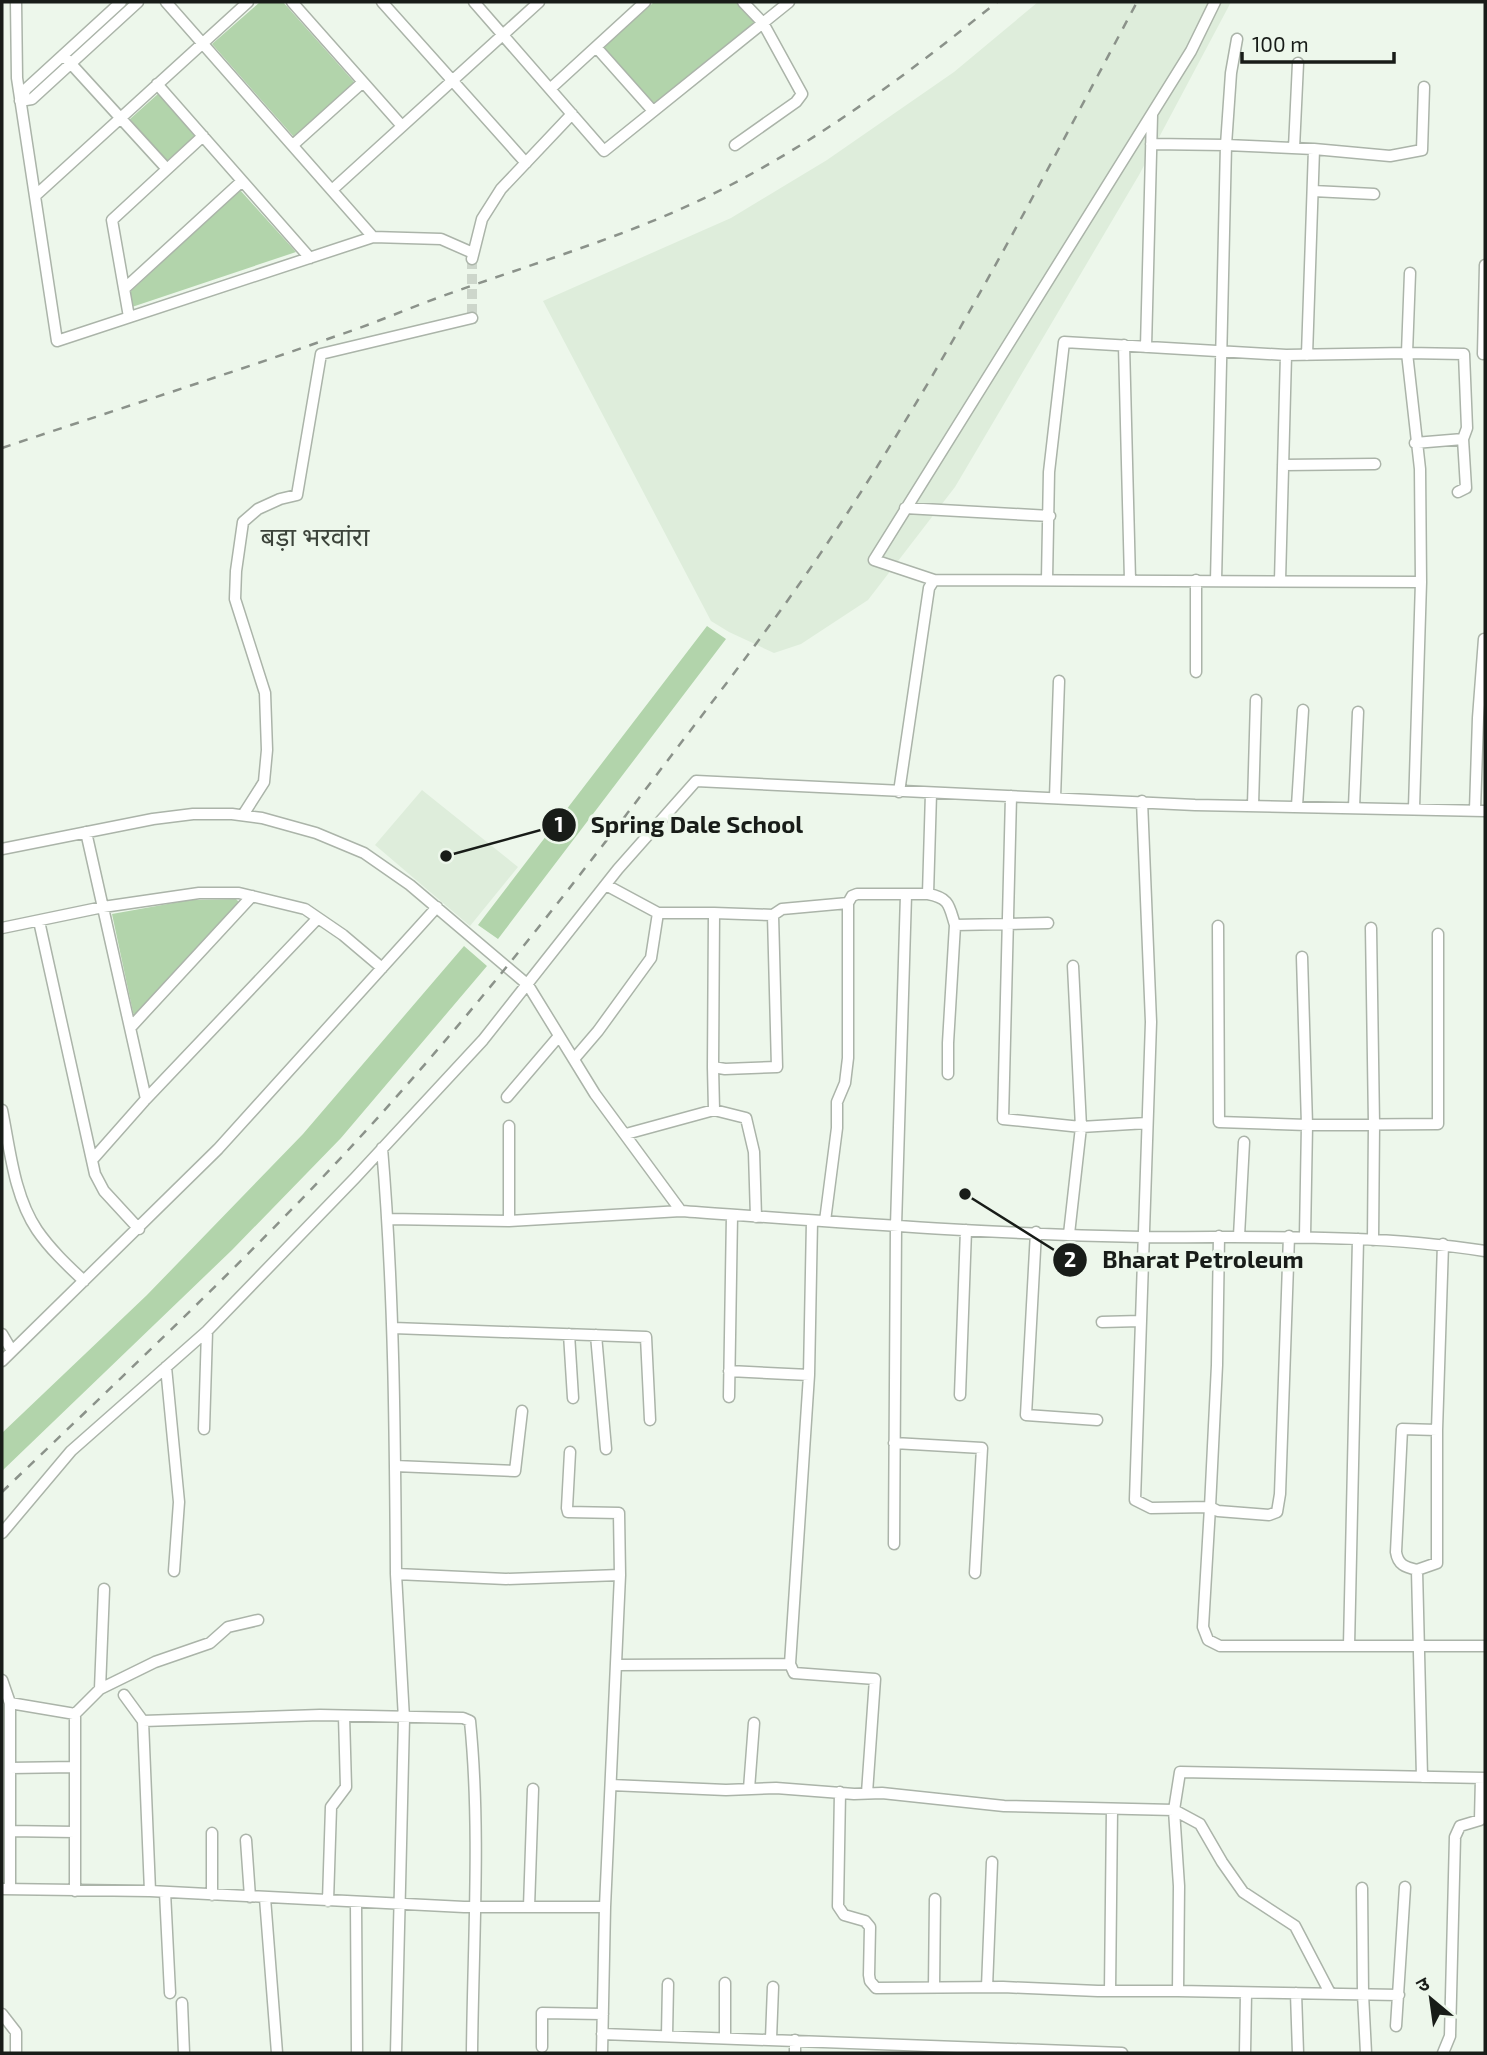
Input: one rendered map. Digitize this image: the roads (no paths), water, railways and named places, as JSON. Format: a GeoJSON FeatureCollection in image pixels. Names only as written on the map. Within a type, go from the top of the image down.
{"type":"FeatureCollection","features":[{"type":"Feature","properties":{"kind":"street"},"geometry":{"type":"LineString","coordinates":[[16,2],[17,78],[57,341],[373,237],[441,239],[472,256],[482,219],[501,189],[572,114]]}},
{"type":"Feature","properties":{"kind":"street"},"geometry":{"type":"LineString","coordinates":[[20,101],[32,99],[121,2]]}},
{"type":"Feature","properties":{"kind":"street"},"geometry":{"type":"LineString","coordinates":[[67,59],[138,2]]}},
{"type":"Feature","properties":{"kind":"street"},"geometry":{"type":"LineString","coordinates":[[166,2],[373,237]]}},
{"type":"Feature","properties":{"kind":"street"},"geometry":{"type":"LineString","coordinates":[[35,196],[248,2]]}},
{"type":"Feature","properties":{"kind":"street"},"geometry":{"type":"LineString","coordinates":[[292,2],[402,126]]}},
{"type":"Feature","properties":{"kind":"street"},"geometry":{"type":"LineString","coordinates":[[382,2],[526,163]]}},
{"type":"Feature","properties":{"kind":"street"},"geometry":{"type":"LineString","coordinates":[[474,2],[604,151],[789,2]]}},
{"type":"Feature","properties":{"kind":"street"},"geometry":{"type":"LineString","coordinates":[[332,190],[539,2]]}},
{"type":"Feature","properties":{"kind":"street"},"geometry":{"type":"LineString","coordinates":[[550,89],[645,2]]}},
{"type":"Feature","properties":{"kind":"street"},"geometry":{"type":"LineString","coordinates":[[735,145],[796,102],[802,94],[762,23],[743,2]]}},
{"type":"Feature","properties":{"kind":"street"},"geometry":{"type":"LineString","coordinates":[[1215,2],[1191,51],[1152,115],[874,560],[934,580],[1421,582]]}},
{"type":"Feature","properties":{"kind":"street"},"geometry":{"type":"LineString","coordinates":[[1216,581],[1226,145],[1231,74],[1237,39]]}},
{"type":"Feature","properties":{"kind":"street"},"geometry":{"type":"LineString","coordinates":[[596,47],[653,111]]}},
{"type":"Feature","properties":{"kind":"street"},"geometry":{"type":"LineString","coordinates":[[67,59],[167,169]]}},
{"type":"Feature","properties":{"kind":"street"},"geometry":{"type":"LineString","coordinates":[[1294,148],[1298,63]]}},
{"type":"Feature","properties":{"kind":"street"},"geometry":{"type":"LineString","coordinates":[[293,145],[363,82]]}},
{"type":"Feature","properties":{"kind":"street"},"geometry":{"type":"LineString","coordinates":[[157,84],[310,258]]}},
{"type":"Feature","properties":{"kind":"street"},"geometry":{"type":"LineString","coordinates":[[1151,145],[1294,148],[1390,156],[1422,149],[1424,87]]}},
{"type":"Feature","properties":{"kind":"street"},"geometry":{"type":"LineString","coordinates":[[1146,347],[1152,115]]}},
{"type":"Feature","properties":{"kind":"street"},"geometry":{"type":"LineString","coordinates":[[129,317],[112,220],[202,136]]}},
{"type":"Feature","properties":{"kind":"street"},"geometry":{"type":"LineString","coordinates":[[1307,355],[1314,149]]}},
{"type":"Feature","properties":{"kind":"street"},"geometry":{"type":"LineString","coordinates":[[124,289],[242,181]]}},
{"type":"Feature","properties":{"kind":"street"},"geometry":{"type":"LineString","coordinates":[[1313,191],[1374,194]]}},
{"type":"Feature","properties":{"kind":"street"},"geometry":{"type":"LineString","coordinates":[[1047,580],[1049,472],[1064,342],[1286,355],[1484,354],[1485,264]]}},
{"type":"Feature","properties":{"kind":"street"},"geometry":{"type":"LineString","coordinates":[[1410,273],[1407,353],[1420,469],[1421,582],[1414,808]]}},
{"type":"Feature","properties":{"kind":"street"},"geometry":{"type":"LineString","coordinates":[[243,815],[264,782],[267,750],[265,693],[234,599],[243,523],[258,509],[297,495],[321,354],[472,318]]}},
{"type":"Feature","properties":{"kind":"street"},"geometry":{"type":"LineString","coordinates":[[1124,345],[1130,580]]}},
{"type":"Feature","properties":{"kind":"street"},"geometry":{"type":"LineString","coordinates":[[1458,492],[1466,488],[1463,439],[1467,428],[1464,354]]}},
{"type":"Feature","properties":{"kind":"street"},"geometry":{"type":"LineString","coordinates":[[1280,581],[1286,355]]}},
{"type":"Feature","properties":{"kind":"street"},"geometry":{"type":"LineString","coordinates":[[1415,443],[1463,439]]}},
{"type":"Feature","properties":{"kind":"street"},"geometry":{"type":"LineString","coordinates":[[1283,465],[1375,464]]}},
{"type":"Feature","properties":{"kind":"street"},"geometry":{"type":"LineString","coordinates":[[905,509],[1050,516]]}},
{"type":"Feature","properties":{"kind":"street"},"geometry":{"type":"LineString","coordinates":[[898,792],[929,588],[934,580]]}},
{"type":"Feature","properties":{"kind":"street"},"geometry":{"type":"LineString","coordinates":[[1196,580],[1196,672]]}},
{"type":"Feature","properties":{"kind":"street"},"geometry":{"type":"LineString","coordinates":[[2,1533],[71,1451],[207,1331],[483,1040],[606,885],[696,781],[1253,806],[1480,810],[1478,718],[1484,639]]}},
{"type":"Feature","properties":{"kind":"street"},"geometry":{"type":"LineString","coordinates":[[1055,798],[1059,681]]}},
{"type":"Feature","properties":{"kind":"street"},"geometry":{"type":"LineString","coordinates":[[1253,806],[1256,700]]}},
{"type":"Feature","properties":{"kind":"street"},"geometry":{"type":"LineString","coordinates":[[1297,806],[1303,710]]}},
{"type":"Feature","properties":{"kind":"street"},"geometry":{"type":"LineString","coordinates":[[1354,807],[1358,712]]}},
{"type":"Feature","properties":{"kind":"street"},"geometry":{"type":"LineString","coordinates":[[928,894],[931,793]]}},
{"type":"Feature","properties":{"kind":"street"},"geometry":{"type":"LineString","coordinates":[[1011,796],[1003,1119],[1081,1127],[1147,1123]]}},
{"type":"Feature","properties":{"kind":"street"},"geometry":{"type":"LineString","coordinates":[[1142,801],[1151,1022],[1135,1500],[1151,1508],[1210,1507],[1218,1511],[1269,1515],[1277,1512],[1280,1493],[1289,1236]]}},
{"type":"Feature","properties":{"kind":"street"},"geometry":{"type":"LineString","coordinates":[[2,849],[153,819],[193,814],[262,818],[316,833],[364,853],[410,885],[528,985],[595,1094],[681,1211]]}},
{"type":"Feature","properties":{"kind":"street"},"geometry":{"type":"LineString","coordinates":[[86,832],[146,1099]]}},
{"type":"Feature","properties":{"kind":"street"},"geometry":{"type":"LineString","coordinates":[[606,885],[658,913],[773,915],[782,909],[848,903]]}},
{"type":"Feature","properties":{"kind":"street"},"geometry":{"type":"LineString","coordinates":[[2,928],[103,907],[199,893],[239,894],[305,909],[343,935],[382,968]]}},
{"type":"Feature","properties":{"kind":"street"},"geometry":{"type":"LineString","coordinates":[[825,1222],[838,1102],[845,1083],[848,1058],[848,903],[852,896],[928,894],[946,901],[955,925],[948,1074]]}},
{"type":"Feature","properties":{"kind":"street"},"geometry":{"type":"LineString","coordinates":[[894,1544],[896,1226],[906,895]]}},
{"type":"Feature","properties":{"kind":"street"},"geometry":{"type":"LineString","coordinates":[[130,1028],[252,896]]}},
{"type":"Feature","properties":{"kind":"street"},"geometry":{"type":"LineString","coordinates":[[2,1361],[218,1149],[436,907]]}},
{"type":"Feature","properties":{"kind":"street"},"geometry":{"type":"LineString","coordinates":[[574,1059],[598,1031],[651,958],[658,913]]}},
{"type":"Feature","properties":{"kind":"street"},"geometry":{"type":"LineString","coordinates":[[714,913],[714,1110]]}},
{"type":"Feature","properties":{"kind":"street"},"geometry":{"type":"LineString","coordinates":[[713,1067],[725,1069],[777,1066],[773,915]]}},
{"type":"Feature","properties":{"kind":"street"},"geometry":{"type":"LineString","coordinates":[[93,1159],[146,1099],[318,918]]}},
{"type":"Feature","properties":{"kind":"street"},"geometry":{"type":"LineString","coordinates":[[39,921],[95,1174],[104,1191],[139,1228]]}},
{"type":"Feature","properties":{"kind":"street"},"geometry":{"type":"LineString","coordinates":[[955,925],[1048,923]]}},
{"type":"Feature","properties":{"kind":"street"},"geometry":{"type":"LineString","coordinates":[[1218,926],[1219,1122],[1307,1125],[1438,1124],[1438,934]]}},
{"type":"Feature","properties":{"kind":"street"},"geometry":{"type":"LineString","coordinates":[[1371,928],[1373,1240]]}},
{"type":"Feature","properties":{"kind":"street"},"geometry":{"type":"LineString","coordinates":[[1302,957],[1307,1125],[1305,1236]]}},
{"type":"Feature","properties":{"kind":"street"},"geometry":{"type":"LineString","coordinates":[[1069,1234],[1081,1127],[1073,966]]}},
{"type":"Feature","properties":{"kind":"street"},"geometry":{"type":"LineString","coordinates":[[507,1097],[559,1036]]}},
{"type":"Feature","properties":{"kind":"street"},"geometry":{"type":"LineString","coordinates":[[2,1110],[20,1194],[35,1227],[53,1251],[84,1282]]}},
{"type":"Feature","properties":{"kind":"street"},"geometry":{"type":"LineString","coordinates":[[626,1134],[714,1110],[746,1118],[754,1152],[756,1217]]}},
{"type":"Feature","properties":{"kind":"street"},"geometry":{"type":"LineString","coordinates":[[509,1126],[509,1221]]}},
{"type":"Feature","properties":{"kind":"street"},"geometry":{"type":"LineString","coordinates":[[1239,1236],[1244,1142]]}},
{"type":"Feature","properties":{"kind":"street"},"geometry":{"type":"LineString","coordinates":[[382,1149],[393,1328],[396,1574],[404,1718],[396,2053]]}},
{"type":"Feature","properties":{"kind":"street"},"geometry":{"type":"LineString","coordinates":[[2,1165],[13,1163]]}},
{"type":"Feature","properties":{"kind":"street"},"geometry":{"type":"LineString","coordinates":[[388,1219],[509,1221],[681,1211],[966,1230],[1143,1237],[1305,1236],[1443,1244],[1485,1251]]}},
{"type":"Feature","properties":{"kind":"street"},"geometry":{"type":"LineString","coordinates":[[729,1397],[732,1215]]}},
{"type":"Feature","properties":{"kind":"street"},"geometry":{"type":"LineString","coordinates":[[812,1221],[809,1375],[790,1664],[794,1673],[875,1679],[867,1793]]}},
{"type":"Feature","properties":{"kind":"street"},"geometry":{"type":"LineString","coordinates":[[960,1395],[966,1230]]}},
{"type":"Feature","properties":{"kind":"street"},"geometry":{"type":"LineString","coordinates":[[1036,1232],[1026,1415],[1097,1420]]}},
{"type":"Feature","properties":{"kind":"street"},"geometry":{"type":"LineString","coordinates":[[1219,1236],[1217,1365],[1202,1627],[1208,1640],[1220,1646],[1485,1646]]}},
{"type":"Feature","properties":{"kind":"street"},"geometry":{"type":"LineString","coordinates":[[1349,1646],[1358,1239]]}},
{"type":"Feature","properties":{"kind":"street"},"geometry":{"type":"LineString","coordinates":[[1437,1430],[1402,1429],[1396,1552],[1398,1561],[1405,1567],[1417,1570],[1437,1563],[1437,1430],[1443,1244]]}},
{"type":"Feature","properties":{"kind":"street"},"geometry":{"type":"LineString","coordinates":[[1101,1322],[1140,1321]]}},
{"type":"Feature","properties":{"kind":"street"},"geometry":{"type":"LineString","coordinates":[[393,1328],[646,1337],[650,1420]]}},
{"type":"Feature","properties":{"kind":"street"},"geometry":{"type":"LineString","coordinates":[[204,1429],[207,1331]]}},
{"type":"Feature","properties":{"kind":"street"},"geometry":{"type":"LineString","coordinates":[[2,1334],[12,1351]]}},
{"type":"Feature","properties":{"kind":"street"},"geometry":{"type":"LineString","coordinates":[[569,1334],[573,1398]]}},
{"type":"Feature","properties":{"kind":"street"},"geometry":{"type":"LineString","coordinates":[[596,1335],[606,1449]]}},
{"type":"Feature","properties":{"kind":"street"},"geometry":{"type":"LineString","coordinates":[[166,1367],[179,1502],[174,1571]]}},
{"type":"Feature","properties":{"kind":"street"},"geometry":{"type":"LineString","coordinates":[[729,1371],[809,1375]]}},
{"type":"Feature","properties":{"kind":"street"},"geometry":{"type":"LineString","coordinates":[[395,1466],[515,1471],[522,1411]]}},
{"type":"Feature","properties":{"kind":"street"},"geometry":{"type":"LineString","coordinates":[[894,1443],[982,1448],[975,1573]]}},
{"type":"Feature","properties":{"kind":"street"},"geometry":{"type":"LineString","coordinates":[[570,1452],[568,1512],[619,1513],[620,1575],[605,1907],[602,2053]]}},
{"type":"Feature","properties":{"kind":"street"},"geometry":{"type":"LineString","coordinates":[[1417,1570],[1422,1777]]}},
{"type":"Feature","properties":{"kind":"street"},"geometry":{"type":"LineString","coordinates":[[396,1574],[506,1578],[620,1575]]}},
{"type":"Feature","properties":{"kind":"street"},"geometry":{"type":"LineString","coordinates":[[100,1689],[104,1589]]}},
{"type":"Feature","properties":{"kind":"street"},"geometry":{"type":"LineString","coordinates":[[75,1891],[75,1714],[100,1689],[155,1662],[210,1643],[228,1627],[258,1620]]}},
{"type":"Feature","properties":{"kind":"street"},"geometry":{"type":"LineString","coordinates":[[616,1665],[790,1664]]}},
{"type":"Feature","properties":{"kind":"street"},"geometry":{"type":"LineString","coordinates":[[2,1680],[10,1703],[10,1831],[6,1889],[150,1891],[475,1908],[605,1907]]}},
{"type":"Feature","properties":{"kind":"street"},"geometry":{"type":"LineString","coordinates":[[124,1695],[143,1721],[150,1891]]}},
{"type":"Feature","properties":{"kind":"street"},"geometry":{"type":"LineString","coordinates":[[10,1703],[75,1714]]}},
{"type":"Feature","properties":{"kind":"street"},"geometry":{"type":"LineString","coordinates":[[328,1901],[331,1807],[346,1787],[344,1716]]}},
{"type":"Feature","properties":{"kind":"street"},"geometry":{"type":"LineString","coordinates":[[143,1721],[344,1716],[463,1718],[470,1721],[474,1758],[475,1908],[472,2053]]}},
{"type":"Feature","properties":{"kind":"street"},"geometry":{"type":"LineString","coordinates":[[749,1789],[754,1723]]}},
{"type":"Feature","properties":{"kind":"street"},"geometry":{"type":"LineString","coordinates":[[10,1768],[75,1767]]}},
{"type":"Feature","properties":{"kind":"street"},"geometry":{"type":"LineString","coordinates":[[1178,1992],[1179,1886],[1174,1810],[1180,1772],[1483,1778],[1480,1820],[1460,1826],[1455,1837],[1450,2036],[1443,2053]]}},
{"type":"Feature","properties":{"kind":"street"},"geometry":{"type":"LineString","coordinates":[[611,1785],[776,1788],[900,1794],[1004,1807],[1174,1810],[1200,1824],[1243,1892],[1295,1926],[1330,1993]]}},
{"type":"Feature","properties":{"kind":"street"},"geometry":{"type":"LineString","coordinates":[[528,1907],[533,1789]]}},
{"type":"Feature","properties":{"kind":"street"},"geometry":{"type":"LineString","coordinates":[[840,1792],[838,1906],[844,1915],[865,1922],[870,1927],[870,1981],[879,1989],[987,1987],[1399,1995]]}},
{"type":"Feature","properties":{"kind":"street"},"geometry":{"type":"LineString","coordinates":[[1110,1991],[1112,1809]]}},
{"type":"Feature","properties":{"kind":"street"},"geometry":{"type":"LineString","coordinates":[[10,1831],[75,1832]]}},
{"type":"Feature","properties":{"kind":"street"},"geometry":{"type":"LineString","coordinates":[[212,1833],[212,1895]]}},
{"type":"Feature","properties":{"kind":"street"},"geometry":{"type":"LineString","coordinates":[[246,1840],[250,1897]]}},
{"type":"Feature","properties":{"kind":"street"},"geometry":{"type":"LineString","coordinates":[[987,1987],[992,1862]]}},
{"type":"Feature","properties":{"kind":"street"},"geometry":{"type":"LineString","coordinates":[[1396,2026],[1405,1887]]}},
{"type":"Feature","properties":{"kind":"street"},"geometry":{"type":"LineString","coordinates":[[1362,1888],[1366,2053]]}},
{"type":"Feature","properties":{"kind":"street"},"geometry":{"type":"LineString","coordinates":[[165,1892],[170,1993]]}},
{"type":"Feature","properties":{"kind":"street"},"geometry":{"type":"LineString","coordinates":[[265,1898],[277,2053]]}},
{"type":"Feature","properties":{"kind":"street"},"geometry":{"type":"LineString","coordinates":[[934,1987],[935,1899]]}},
{"type":"Feature","properties":{"kind":"street"},"geometry":{"type":"LineString","coordinates":[[356,1903],[356,2053]]}},
{"type":"Feature","properties":{"kind":"street"},"geometry":{"type":"LineString","coordinates":[[725,1983],[725,2037]]}},
{"type":"Feature","properties":{"kind":"street"},"geometry":{"type":"LineString","coordinates":[[667,2036],[668,1984]]}},
{"type":"Feature","properties":{"kind":"street"},"geometry":{"type":"LineString","coordinates":[[771,2039],[773,1987]]}},
{"type":"Feature","properties":{"kind":"street"},"geometry":{"type":"LineString","coordinates":[[1245,2053],[1247,1993]]}},
{"type":"Feature","properties":{"kind":"street"},"geometry":{"type":"LineString","coordinates":[[1296,1993],[1298,2053]]}},
{"type":"Feature","properties":{"kind":"street"},"geometry":{"type":"LineString","coordinates":[[182,2003],[184,2053]]}},
{"type":"Feature","properties":{"kind":"street"},"geometry":{"type":"LineString","coordinates":[[542,2047],[542,2013],[603,2014]]}},
{"type":"Feature","properties":{"kind":"street"},"geometry":{"type":"LineString","coordinates":[[2,2014],[16,2032],[16,2053]]}},
{"type":"Feature","properties":{"kind":"street"},"geometry":{"type":"LineString","coordinates":[[602,2034],[795,2040],[869,2048],[1122,2053]]}},
{"type":"Feature","properties":{"kind":"street"},"geometry":{"type":"LineString","coordinates":[[795,2040],[795,2053]]}},
{"type":"Feature","properties":{"kind":"tunnel"},"geometry":{"type":"LineString","coordinates":[[472,259],[472,318]]}},
{"type":"Feature","properties":{"kind":"railway"},"geometry":{"type":"LineString","coordinates":[[2,448],[354,330],[663,217],[775,161],[852,112],[997,2]]}},
{"type":"Feature","properties":{"kind":"railway"},"geometry":{"type":"LineString","coordinates":[[2,1492],[242,1260],[365,1132],[453,1032],[537,930],[719,694],[816,560],[903,425],[984,286],[1137,2]]}},
{"type":"Feature","properties":{"kind":"place","name":"Spring Dale School"},"geometry":{"type":"Point","coordinates":[446,856]}},
{"type":"Feature","properties":{"kind":"place","name":"Bharat Petroleum"},"geometry":{"type":"Point","coordinates":[965,1194]}},
{"type":"Feature","properties":{"kind":"district","name":"बड़ा भरवांरा"},"geometry":{"type":"Point","coordinates":[315,535]}}]}
